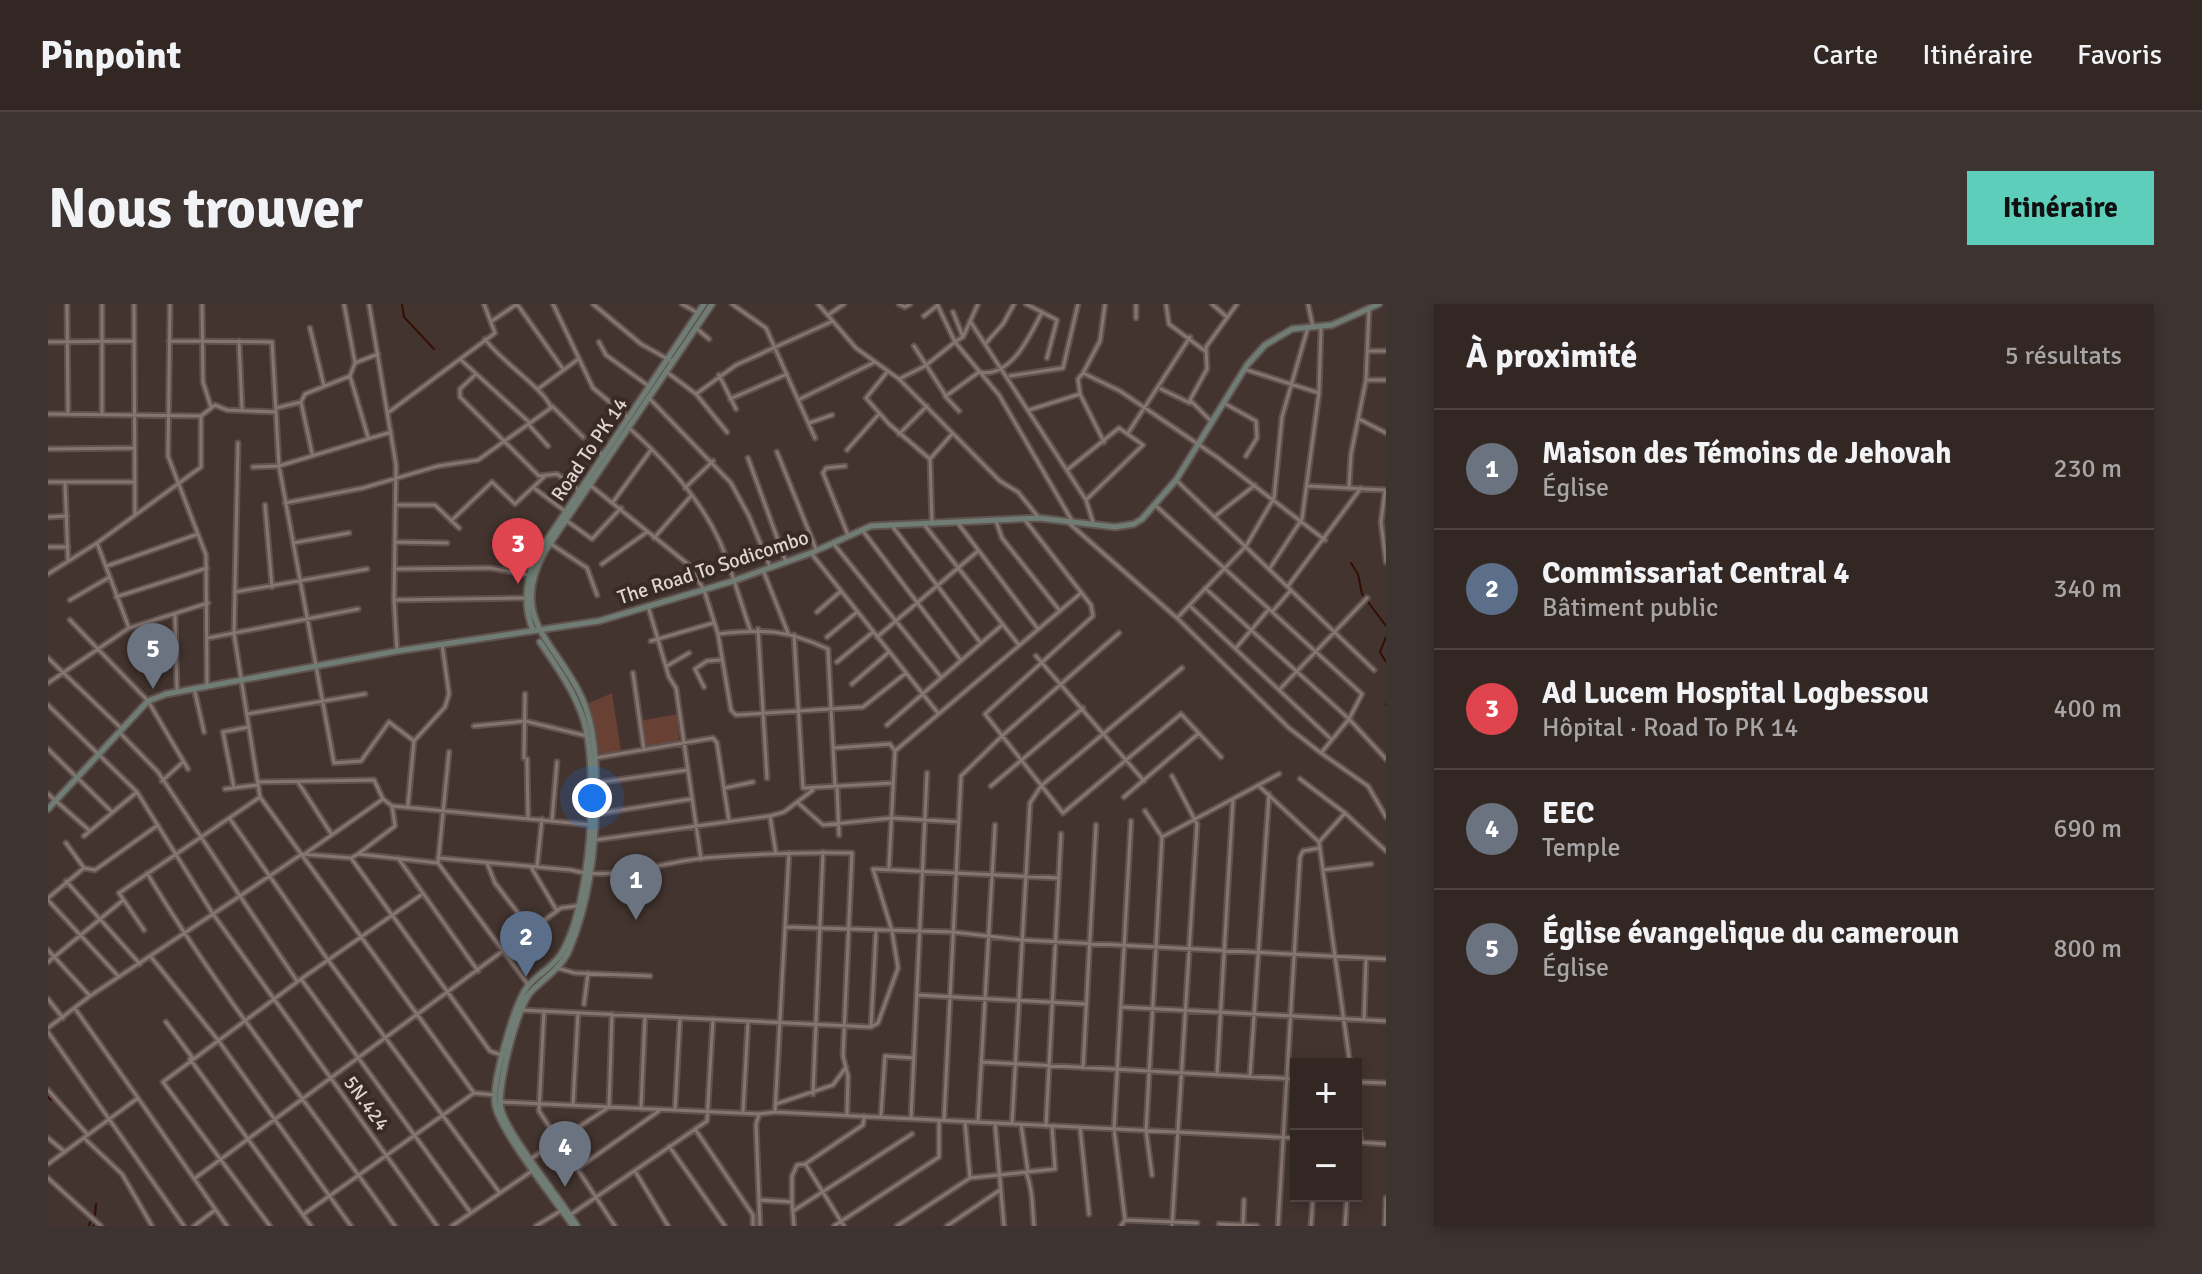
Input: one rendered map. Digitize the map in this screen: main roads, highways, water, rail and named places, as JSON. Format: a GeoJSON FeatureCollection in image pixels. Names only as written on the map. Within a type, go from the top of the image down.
{"type":"FeatureCollection","features":[{"type":"Feature","properties":{"kind":"main road","name":"Road To PK 14"},"geometry":{"type":"LineString","coordinates":[[531,620],[527,598],[529,575],[541,548],[666,372],[704,304]]}},
{"type":"Feature","properties":{"kind":"main road","name":"Road To PK 14"},"geometry":{"type":"LineString","coordinates":[[531,620],[533,576],[550,543],[567,521],[650,387],[712,304]]}},
{"type":"Feature","properties":{"kind":"main road","name":"The Road To Sodicombo"},"geometry":{"type":"LineString","coordinates":[[48,809],[148,701],[177,691],[397,651],[599,621],[733,581],[813,552],[860,528],[1039,518],[1115,527],[1134,524],[1176,480],[1244,369],[1265,345],[1283,333],[1321,327],[1379,304]]}},
{"type":"Feature","properties":{"kind":"main road"},"geometry":{"type":"LineString","coordinates":[[507,1057],[520,1010],[530,988],[557,968],[571,946],[595,840],[587,736],[570,688],[531,620]]}},
{"type":"Feature","properties":{"kind":"main road"},"geometry":{"type":"LineString","coordinates":[[535,630],[581,696],[592,733],[596,814],[588,875],[562,952],[517,1006],[498,1097],[499,1117],[568,1216]]}},
{"type":"Feature","properties":{"kind":"main road"},"geometry":{"type":"LineString","coordinates":[[498,1097],[503,1117],[575,1226]]}},
{"type":"Feature","properties":{"kind":"waterway"},"geometry":{"type":"LineString","coordinates":[[402,304],[404,317],[434,349]]}},
{"type":"Feature","properties":{"kind":"waterway"},"geometry":{"type":"LineString","coordinates":[[1351,563],[1358,574],[1362,594],[1386,626]]}},
{"type":"Feature","properties":{"kind":"waterway"},"geometry":{"type":"LineString","coordinates":[[1386,637],[1380,652],[1386,662]]}},
{"type":"Feature","properties":{"kind":"waterway"},"geometry":{"type":"LineString","coordinates":[[48,1097],[51,1100]]}},
{"type":"Feature","properties":{"kind":"waterway"},"geometry":{"type":"LineString","coordinates":[[101,1122],[105,1120]]}},
{"type":"Feature","properties":{"kind":"waterway"},"geometry":{"type":"LineString","coordinates":[[94,1226],[96,1204]]}},
{"type":"Feature","properties":{"kind":"waterway"},"geometry":{"type":"LineString","coordinates":[[89,1226],[90,1222]]}},
{"type":"Feature","properties":{"kind":"place","name":"Ad Lucem Hospital Logbessou"},"geometry":{"type":"Point","coordinates":[518,584]}},
{"type":"Feature","properties":{"kind":"place","name":"Église évangelique du cameroun"},"geometry":{"type":"Point","coordinates":[153,689]}},
{"type":"Feature","properties":{"kind":"place","name":"Maison des Témoins de Jehovah"},"geometry":{"type":"Point","coordinates":[636,920]}},
{"type":"Feature","properties":{"kind":"place","name":"Commissariat Central 4"},"geometry":{"type":"Point","coordinates":[526,977]}},
{"type":"Feature","properties":{"kind":"place","name":"EEC"},"geometry":{"type":"Point","coordinates":[565,1187]}}]}
